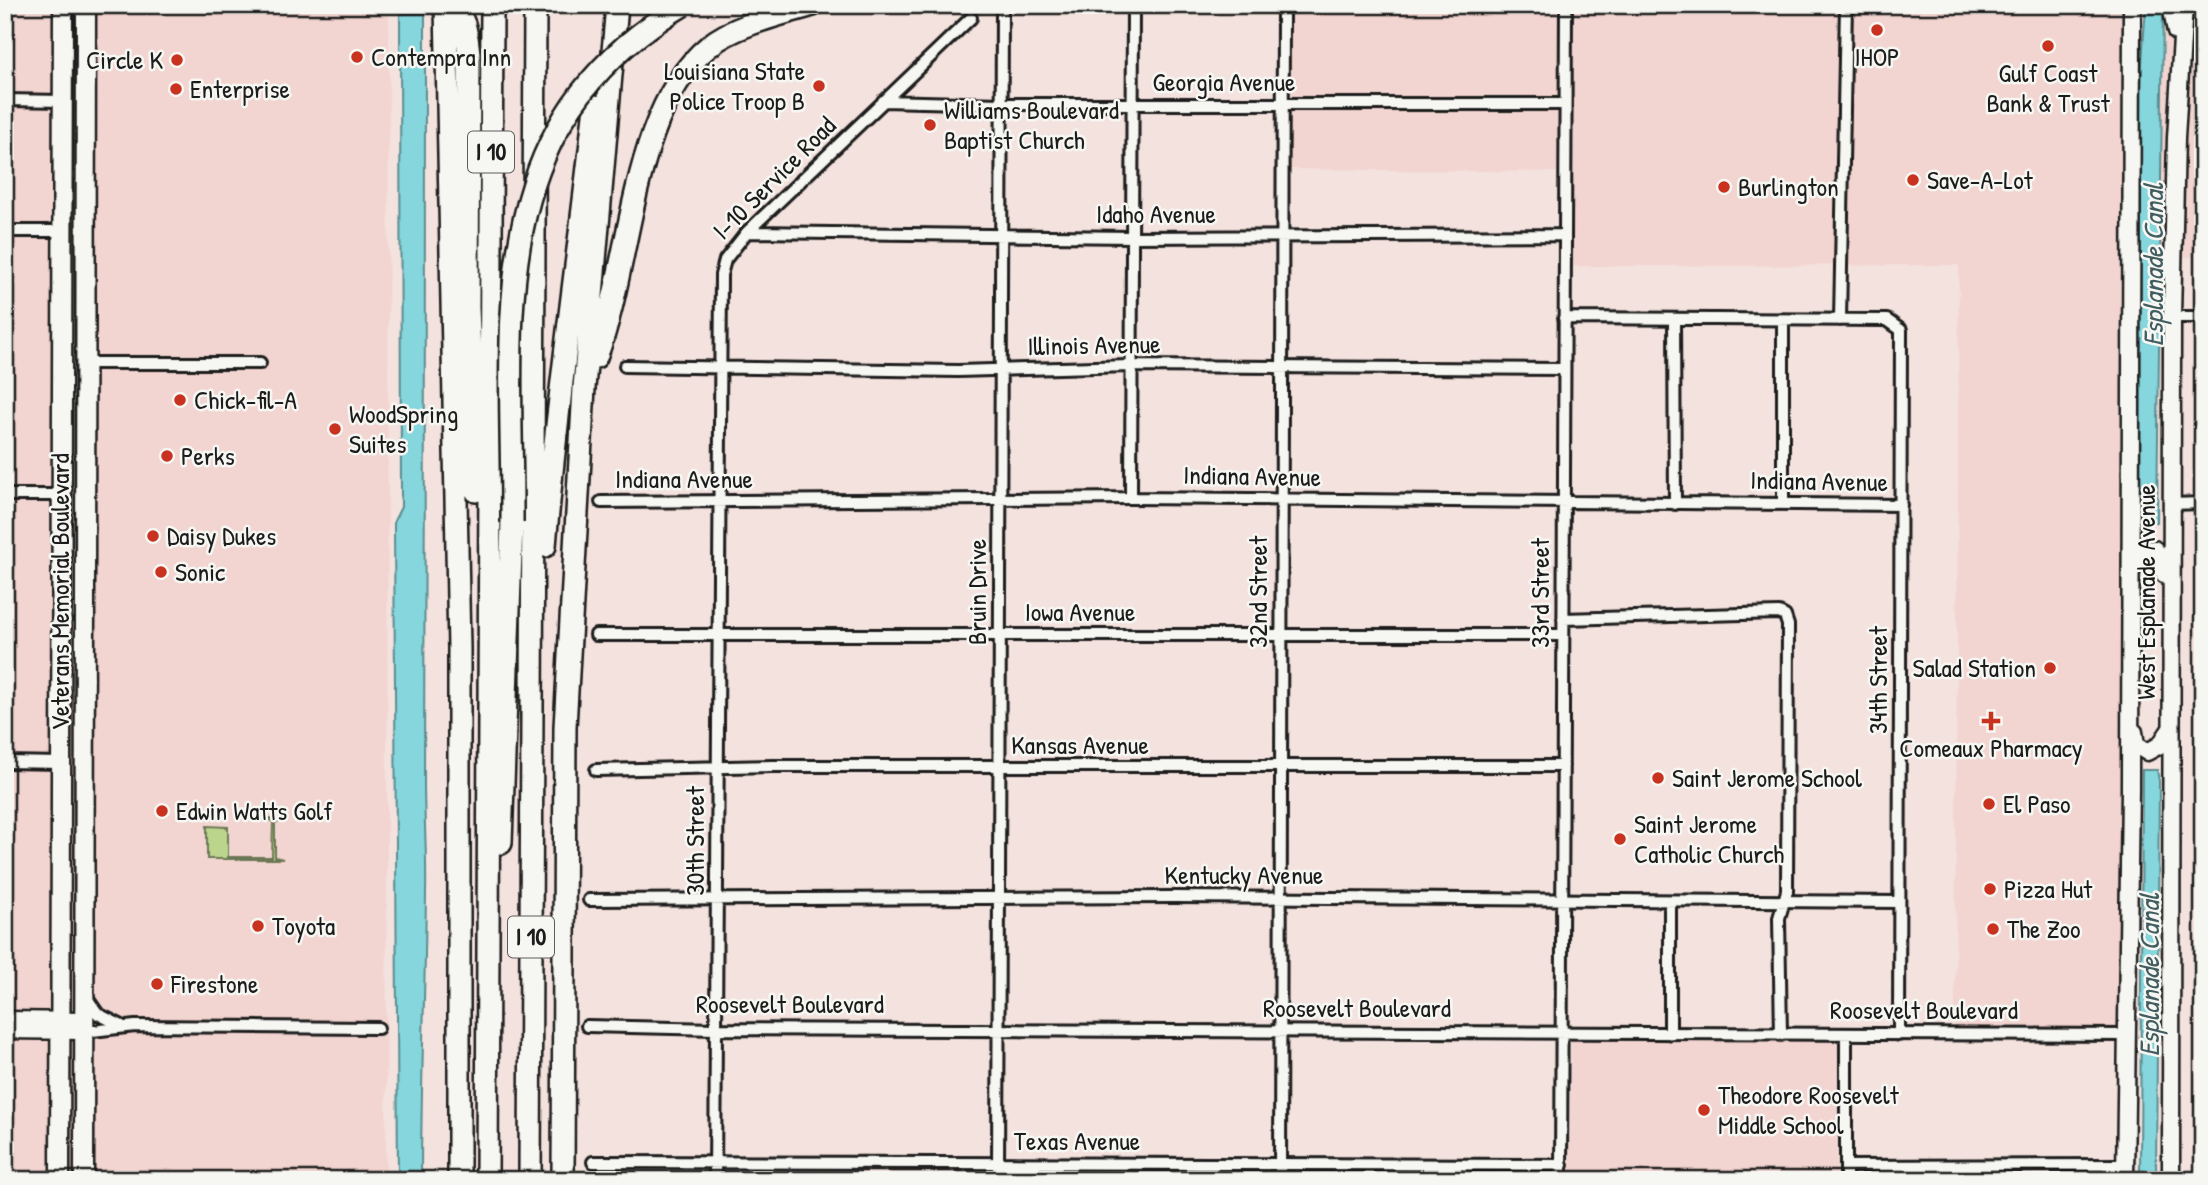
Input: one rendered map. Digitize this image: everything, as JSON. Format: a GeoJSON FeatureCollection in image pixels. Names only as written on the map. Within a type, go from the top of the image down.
{"type":"FeatureCollection","features":[{"type":"Feature","properties":{"kind":"highway"},"geometry":{"type":"LineString","coordinates":[[459,1180],[460,648],[448,5],[458,10],[467,30],[469,54],[468,308],[477,513],[488,650]]}},
{"type":"Feature","properties":{"kind":"highway","name":"I 10"},"geometry":{"type":"LineString","coordinates":[[489,1180],[488,650],[492,5]]}},
{"type":"Feature","properties":{"kind":"highway","name":"I 10"},"geometry":{"type":"LineString","coordinates":[[530,1180],[534,5]]}},
{"type":"Feature","properties":{"kind":"highway"},"geometry":{"type":"LineString","coordinates":[[532,695],[557,405],[580,249],[603,5]]}},
{"type":"Feature","properties":{"kind":"highway"},"geometry":{"type":"LineString","coordinates":[[563,1180],[565,727],[584,388],[617,5]]}},
{"type":"Feature","properties":{"kind":"highway"},"geometry":{"type":"LineString","coordinates":[[489,1180],[512,523],[513,289],[527,201],[554,135],[583,91],[612,58],[647,29],[683,5]]}},
{"type":"Feature","properties":{"kind":"highway"},"geometry":{"type":"LineString","coordinates":[[584,388],[616,290],[634,204],[654,128],[681,78],[710,45],[777,16],[813,5]]}},
{"type":"Feature","properties":{"kind":"main road","name":"Veterans Memorial Boulevard"},"geometry":{"type":"LineString","coordinates":[[60,1180],[63,5]]}},
{"type":"Feature","properties":{"kind":"main road","name":"Veterans Memorial Boulevard"},"geometry":{"type":"LineString","coordinates":[[84,1180],[88,621],[86,5]]}},
{"type":"Feature","properties":{"kind":"main road"},"geometry":{"type":"LineString","coordinates":[[2171,5],[2181,72]]}},
{"type":"Feature","properties":{"kind":"main road","name":"West Esplanade Avenue"},"geometry":{"type":"LineString","coordinates":[[2171,1180],[2172,317],[2184,5]]}},
{"type":"Feature","properties":{"kind":"main road","name":"West Esplanade Avenue"},"geometry":{"type":"LineString","coordinates":[[2125,1172],[2133,8]]}},
{"type":"Feature","properties":{"kind":"main road"},"geometry":{"type":"LineString","coordinates":[[64,130],[76,134],[86,151]]}},
{"type":"Feature","properties":{"kind":"main road"},"geometry":{"type":"LineString","coordinates":[[64,231],[71,272],[71,399],[75,407],[86,407]]}},
{"type":"Feature","properties":{"kind":"main road"},"geometry":{"type":"LineString","coordinates":[[62,544],[69,543],[77,548],[79,612],[88,621]]}},
{"type":"Feature","properties":{"kind":"main road"},"geometry":{"type":"LineString","coordinates":[[2130,579],[2139,554],[2147,549],[2157,550],[2164,560],[2165,648],[2171,654]]}},
{"type":"Feature","properties":{"kind":"main road"},"geometry":{"type":"LineString","coordinates":[[62,597],[70,618],[69,784],[77,794],[85,796]]}},
{"type":"Feature","properties":{"kind":"main road"},"geometry":{"type":"LineString","coordinates":[[2130,694],[2134,737],[2140,750],[2155,750],[2170,730]]}},
{"type":"Feature","properties":{"kind":"main road"},"geometry":{"type":"LineString","coordinates":[[69,712],[77,723],[86,724]]}},
{"type":"Feature","properties":{"kind":"main road"},"geometry":{"type":"LineString","coordinates":[[62,823],[72,824],[79,835],[78,925],[85,937]]}},
{"type":"Feature","properties":{"kind":"main road"},"geometry":{"type":"LineString","coordinates":[[61,975],[85,976]]}},
{"type":"Feature","properties":{"kind":"street","name":"Bruin Drive"},"geometry":{"type":"LineString","coordinates":[[998,1180],[1002,5]]}},
{"type":"Feature","properties":{"kind":"street"},"geometry":{"type":"LineString","coordinates":[[1131,498],[1133,5]]}},
{"type":"Feature","properties":{"kind":"street","name":"32nd Street"},"geometry":{"type":"LineString","coordinates":[[1280,1180],[1283,5]]}},
{"type":"Feature","properties":{"kind":"street","name":"33rd Street"},"geometry":{"type":"LineString","coordinates":[[1562,1180],[1566,5]]}},
{"type":"Feature","properties":{"kind":"street"},"geometry":{"type":"LineString","coordinates":[[1564,318],[1840,320],[1846,5]]}},
{"type":"Feature","properties":{"kind":"street","name":"I-10 Service Road"},"geometry":{"type":"LineString","coordinates":[[719,502],[721,275],[725,260],[747,232],[971,18]]}},
{"type":"Feature","properties":{"kind":"street"},"geometry":{"type":"LineString","coordinates":[[5,100],[63,101]]}},
{"type":"Feature","properties":{"kind":"street","name":"Georgia Avenue"},"geometry":{"type":"LineString","coordinates":[[883,101],[1002,104],[1565,104]]}},
{"type":"Feature","properties":{"kind":"street"},"geometry":{"type":"LineString","coordinates":[[5,231],[64,231]]}},
{"type":"Feature","properties":{"kind":"street","name":"Idaho Avenue"},"geometry":{"type":"LineString","coordinates":[[747,232],[1132,237],[1565,235]]}},
{"type":"Feature","properties":{"kind":"street"},"geometry":{"type":"LineString","coordinates":[[2172,317],[2203,317]]}},
{"type":"Feature","properties":{"kind":"street"},"geometry":{"type":"LineString","coordinates":[[1674,319],[1675,504]]}},
{"type":"Feature","properties":{"kind":"street"},"geometry":{"type":"LineString","coordinates":[[1783,320],[1783,503]]}},
{"type":"Feature","properties":{"kind":"street","name":"34th Street"},"geometry":{"type":"LineString","coordinates":[[1840,320],[1887,320],[1901,330],[1899,1035]]}},
{"type":"Feature","properties":{"kind":"street"},"geometry":{"type":"LineString","coordinates":[[86,363],[260,363]]}},
{"type":"Feature","properties":{"kind":"street","name":"Illinois Avenue"},"geometry":{"type":"LineString","coordinates":[[625,366],[1001,370],[1130,366],[1564,369]]}},
{"type":"Feature","properties":{"kind":"street"},"geometry":{"type":"LineString","coordinates":[[5,495],[63,495]]}},
{"type":"Feature","properties":{"kind":"street","name":"Indiana Avenue"},"geometry":{"type":"LineString","coordinates":[[601,502],[1131,498],[1902,505]]}},
{"type":"Feature","properties":{"kind":"street","name":"30th Street"},"geometry":{"type":"LineString","coordinates":[[715,1180],[719,502]]}},
{"type":"Feature","properties":{"kind":"street"},"geometry":{"type":"LineString","coordinates":[[2171,503],[2203,503]]}},
{"type":"Feature","properties":{"kind":"street"},"geometry":{"type":"LineString","coordinates":[[1563,619],[1779,613],[1786,617],[1784,903],[1779,918],[1781,1035]]}},
{"type":"Feature","properties":{"kind":"street","name":"Iowa Avenue"},"geometry":{"type":"LineString","coordinates":[[596,635],[1563,635]]}},
{"type":"Feature","properties":{"kind":"street"},"geometry":{"type":"LineString","coordinates":[[5,762],[62,763]]}},
{"type":"Feature","properties":{"kind":"street","name":"Kansas Avenue"},"geometry":{"type":"LineString","coordinates":[[596,771],[718,767],[1563,766]]}},
{"type":"Feature","properties":{"kind":"street","name":"Kentucky Avenue"},"geometry":{"type":"LineString","coordinates":[[589,900],[1280,898],[1563,902],[1899,902]]}},
{"type":"Feature","properties":{"kind":"street"},"geometry":{"type":"LineString","coordinates":[[1670,902],[1670,1034]]}},
{"type":"Feature","properties":{"kind":"street"},"geometry":{"type":"LineString","coordinates":[[85,995],[98,1014],[115,1024],[125,1026]]}},
{"type":"Feature","properties":{"kind":"street"},"geometry":{"type":"LineString","coordinates":[[5,1019],[60,1026]]}},
{"type":"Feature","properties":{"kind":"street"},"geometry":{"type":"LineString","coordinates":[[5,1031],[60,1026],[378,1028]]}},
{"type":"Feature","properties":{"kind":"street","name":"Roosevelt Boulevard"},"geometry":{"type":"LineString","coordinates":[[587,1026],[716,1029],[2127,1035]]}},
{"type":"Feature","properties":{"kind":"street"},"geometry":{"type":"LineString","coordinates":[[1846,1035],[1846,1180]]}},
{"type":"Feature","properties":{"kind":"street","name":"Texas Avenue"},"geometry":{"type":"LineString","coordinates":[[593,1162],[1562,1165]]}},
{"type":"Feature","properties":{"kind":"street"},"geometry":{"type":"LineString","coordinates":[[1846,1166],[2125,1172]]}},
{"type":"Feature","properties":{"kind":"shaded area"},"geometry":{"type":"Polygon","coordinates":[[[5,5],[389,5],[386,1180],[5,1180],[5,5]]]}},
{"type":"Feature","properties":{"kind":"shaded area"},"geometry":{"type":"Polygon","coordinates":[[[1288,5],[2203,5],[2203,256],[2120,260],[2120,1040],[1955,1039],[1959,265],[1572,266],[1572,172],[1287,169],[1288,5]]]}},
{"type":"Feature","properties":{"kind":"shaded area","name":"Theodore Roosevelt Middle School"},"geometry":{"type":"Polygon","coordinates":[[[1571,1039],[1838,1040],[1837,1180],[1570,1180],[1571,1039]]]}},
{"type":"Feature","properties":{"kind":"green space"},"geometry":{"type":"Polygon","coordinates":[[[268,819],[281,819],[281,822],[275,822],[275,857],[283,859],[207,859],[207,826],[228,827],[228,857],[272,857],[273,822],[268,819]]]}},
{"type":"Feature","properties":{"kind":"water","name":"Esplanade Canal"},"geometry":{"type":"Polygon","coordinates":[[[2146,7],[2163,8],[2157,522],[2143,522],[2140,513],[2137,197],[2146,7]]]}},
{"type":"Feature","properties":{"kind":"water"},"geometry":{"type":"Polygon","coordinates":[[[425,13],[426,879],[421,1180],[398,1180],[394,521],[401,507],[400,14],[425,13]]]}},
{"type":"Feature","properties":{"kind":"water","name":"Esplanade Canal"},"geometry":{"type":"Polygon","coordinates":[[[2142,770],[2157,770],[2159,781],[2156,1180],[2140,1180],[2142,770]]]}},
{"type":"Feature","properties":{"kind":"place","name":"IHOP"},"geometry":{"type":"Point","coordinates":[1877,30]}},
{"type":"Feature","properties":{"kind":"place","name":"Gulf Coast Bank & Trust"},"geometry":{"type":"Point","coordinates":[2048,46]}},
{"type":"Feature","properties":{"kind":"place","name":"Contempra Inn"},"geometry":{"type":"Point","coordinates":[357,57]}},
{"type":"Feature","properties":{"kind":"place","name":"Circle K"},"geometry":{"type":"Point","coordinates":[177,60]}},
{"type":"Feature","properties":{"kind":"place","name":"Louisiana State Police Troop B"},"geometry":{"type":"Point","coordinates":[819,86]}},
{"type":"Feature","properties":{"kind":"place","name":"Enterprise"},"geometry":{"type":"Point","coordinates":[176,89]}},
{"type":"Feature","properties":{"kind":"place","name":"Williams Boulevard Baptist Church"},"geometry":{"type":"Point","coordinates":[930,125]}},
{"type":"Feature","properties":{"kind":"place","name":"Save-A-Lot"},"geometry":{"type":"Point","coordinates":[1913,180]}},
{"type":"Feature","properties":{"kind":"place","name":"Burlington"},"geometry":{"type":"Point","coordinates":[1724,187]}},
{"type":"Feature","properties":{"kind":"place","name":"Chick-fil-A"},"geometry":{"type":"Point","coordinates":[180,400]}},
{"type":"Feature","properties":{"kind":"place","name":"WoodSpring Suites"},"geometry":{"type":"Point","coordinates":[335,429]}},
{"type":"Feature","properties":{"kind":"place","name":"Perks"},"geometry":{"type":"Point","coordinates":[167,456]}},
{"type":"Feature","properties":{"kind":"place","name":"Daisy Dukes"},"geometry":{"type":"Point","coordinates":[153,536]}},
{"type":"Feature","properties":{"kind":"place","name":"Sonic"},"geometry":{"type":"Point","coordinates":[161,572]}},
{"type":"Feature","properties":{"kind":"place","name":"Salad Station"},"geometry":{"type":"Point","coordinates":[2050,668]}},
{"type":"Feature","properties":{"kind":"place","name":"Comeaux Pharmacy"},"geometry":{"type":"Point","coordinates":[1991,721]}},
{"type":"Feature","properties":{"kind":"place","name":"Saint Jerome School"},"geometry":{"type":"Point","coordinates":[1658,778]}},
{"type":"Feature","properties":{"kind":"place","name":"El Paso"},"geometry":{"type":"Point","coordinates":[1989,804]}},
{"type":"Feature","properties":{"kind":"place","name":"Edwin Watts Golf"},"geometry":{"type":"Point","coordinates":[162,811]}},
{"type":"Feature","properties":{"kind":"place","name":"Saint Jerome Catholic Church"},"geometry":{"type":"Point","coordinates":[1620,839]}},
{"type":"Feature","properties":{"kind":"place","name":"Pizza Hut"},"geometry":{"type":"Point","coordinates":[1990,889]}},
{"type":"Feature","properties":{"kind":"place","name":"Toyota"},"geometry":{"type":"Point","coordinates":[258,926]}},
{"type":"Feature","properties":{"kind":"place","name":"The Zoo"},"geometry":{"type":"Point","coordinates":[1993,929]}},
{"type":"Feature","properties":{"kind":"place","name":"Firestone"},"geometry":{"type":"Point","coordinates":[157,984]}},
{"type":"Feature","properties":{"kind":"place","name":"Theodore Roosevelt Middle School"},"geometry":{"type":"Point","coordinates":[1704,1110]}}]}
